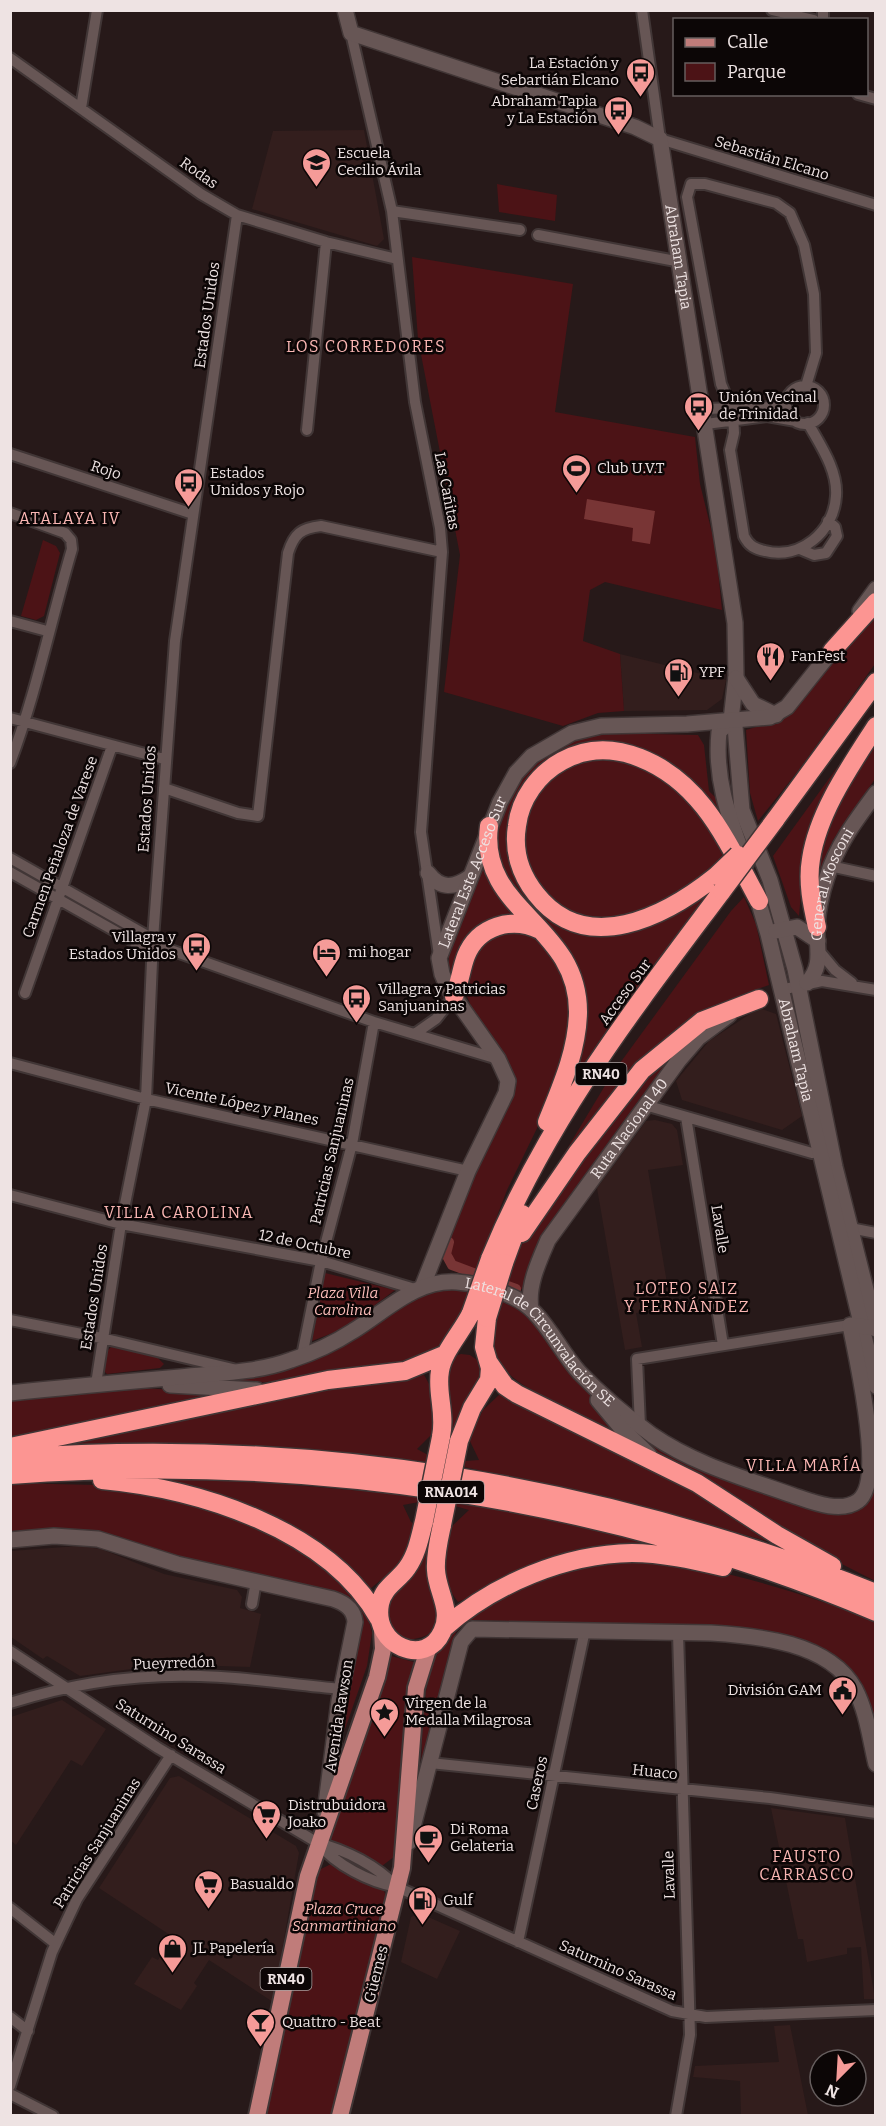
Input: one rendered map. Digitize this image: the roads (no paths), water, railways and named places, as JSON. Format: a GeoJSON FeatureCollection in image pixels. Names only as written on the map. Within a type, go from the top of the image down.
{"type":"FeatureCollection","features":[{"type":"Feature","properties":{"kind":"highway"},"geometry":{"type":"LineString","coordinates":[[832,651],[876,602]]}},
{"type":"Feature","properties":{"kind":"highway","name":"Acceso Sur"},"geometry":{"type":"LineString","coordinates":[[774,826],[876,682]]}},
{"type":"Feature","properties":{"kind":"highway","name":"Acceso Sur"},"geometry":{"type":"LineString","coordinates":[[381,1625],[381,1598],[410,1563],[424,1521],[441,1437],[444,1410],[439,1378],[448,1352],[479,1315],[514,1202],[569,1102],[722,889],[876,699]]}},
{"type":"Feature","properties":{"kind":"highway"},"geometry":{"type":"LineString","coordinates":[[818,940],[810,881],[813,848],[833,799],[876,726]]}},
{"type":"Feature","properties":{"kind":"highway"},"geometry":{"type":"LineString","coordinates":[[759,901],[703,806],[667,772],[637,756],[604,750],[574,755],[556,764],[541,777],[521,809],[516,846],[525,877],[548,906],[565,917],[583,924],[614,926],[656,915],[684,900],[722,889],[774,826]]}},
{"type":"Feature","properties":{"kind":"highway"},"geometry":{"type":"LineString","coordinates":[[489,826],[488,848],[500,885],[564,957],[572,975],[578,1012],[575,1041],[560,1090],[514,1202]]}},
{"type":"Feature","properties":{"kind":"highway","name":"Acceso Sur"},"geometry":{"type":"LineString","coordinates":[[497,1261],[578,1108],[722,889]]}},
{"type":"Feature","properties":{"kind":"highway"},"geometry":{"type":"LineString","coordinates":[[454,996],[467,953],[485,932],[513,923],[529,925],[544,932]]}},
{"type":"Feature","properties":{"kind":"highway"},"geometry":{"type":"LineString","coordinates":[[497,1261],[642,1070],[668,1046],[702,1021],[759,999]]}},
{"type":"Feature","properties":{"kind":"highway","name":"Acceso Sur"},"geometry":{"type":"LineString","coordinates":[[444,1628],[445,1604],[436,1569],[442,1525],[459,1441],[472,1408],[489,1380],[484,1335],[479,1315]]}},
{"type":"Feature","properties":{"kind":"highway"},"geometry":{"type":"LineString","coordinates":[[10,1447],[314,1383],[394,1373],[425,1365],[448,1352],[467,1346],[487,1360],[505,1386],[517,1394],[659,1462],[697,1483],[777,1535],[876,1592]]}},
{"type":"Feature","properties":{"kind":"highway","name":"RNA014"},"geometry":{"type":"LineString","coordinates":[[10,1458],[99,1453],[221,1453],[321,1459],[453,1474],[563,1496],[672,1522],[786,1559],[876,1592]]}},
{"type":"Feature","properties":{"kind":"highway","name":"RNA014"},"geometry":{"type":"LineString","coordinates":[[10,1476],[206,1469],[306,1475],[431,1489],[553,1511],[648,1534],[757,1567],[876,1612]]}},
{"type":"Feature","properties":{"kind":"highway"},"geometry":{"type":"LineString","coordinates":[[10,1476],[87,1478],[140,1484],[219,1503],[273,1527],[312,1551],[352,1582],[381,1625],[387,1638],[403,1648],[417,1649],[429,1646],[439,1638],[444,1628],[486,1597],[548,1569],[577,1559],[612,1554],[646,1554],[708,1564],[850,1602]]}},
{"type":"Feature","properties":{"kind":"main road","name":"Avenida Rawson"},"geometry":{"type":"LineString","coordinates":[[257,2115],[308,1876],[377,1677],[383,1649],[381,1625]]}},
{"type":"Feature","properties":{"kind":"main road","name":"Güemes"},"geometry":{"type":"LineString","coordinates":[[340,2115],[402,1868],[416,1695],[421,1667],[429,1646]]}},
{"type":"Feature","properties":{"kind":"street"},"geometry":{"type":"LineString","coordinates":[[81,108],[97,10]]}},
{"type":"Feature","properties":{"kind":"street"},"geometry":{"type":"LineString","coordinates":[[345,10],[351,33],[635,128],[660,139]]}},
{"type":"Feature","properties":{"kind":"street"},"geometry":{"type":"LineString","coordinates":[[642,10],[660,139]]}},
{"type":"Feature","properties":{"kind":"street"},"geometry":{"type":"LineString","coordinates":[[772,10],[806,18]]}},
{"type":"Feature","properties":{"kind":"street","name":"Las Cañitas"},"geometry":{"type":"LineString","coordinates":[[351,33],[392,211],[414,402],[440,528],[442,552],[421,832],[440,958]]}},
{"type":"Feature","properties":{"kind":"street","name":"Rodas"},"geometry":{"type":"LineString","coordinates":[[10,58],[201,194],[237,215],[326,242],[397,259]]}},
{"type":"Feature","properties":{"kind":"street","name":"Sebastián Elcano"},"geometry":{"type":"LineString","coordinates":[[660,139],[876,205]]}},
{"type":"Feature","properties":{"kind":"street","name":"Abraham Tapia"},"geometry":{"type":"LineString","coordinates":[[660,139],[681,262],[735,623],[736,676],[731,720],[735,726],[742,810],[770,880],[783,929],[803,984],[825,1152],[850,1228],[876,1386]]}},
{"type":"Feature","properties":{"kind":"street"},"geometry":{"type":"LineString","coordinates":[[806,386],[816,353],[815,304],[804,245],[790,213],[776,203],[697,182],[688,187],[687,197],[721,384],[731,408],[733,420],[734,433],[730,450],[744,536],[752,547],[776,554],[802,549],[809,545],[828,521],[834,506],[835,481],[828,461],[808,423]]}},
{"type":"Feature","properties":{"kind":"street"},"geometry":{"type":"LineString","coordinates":[[392,211],[520,230]]}},
{"type":"Feature","properties":{"kind":"street","name":"Estados Unidos"},"geometry":{"type":"LineString","coordinates":[[96,1384],[121,1224],[147,1099],[153,939],[164,759],[175,641],[237,215]]}},
{"type":"Feature","properties":{"kind":"street"},"geometry":{"type":"LineString","coordinates":[[538,234],[681,262]]}},
{"type":"Feature","properties":{"kind":"street"},"geometry":{"type":"LineString","coordinates":[[307,430],[326,242]]}},
{"type":"Feature","properties":{"kind":"street"},"geometry":{"type":"LineString","coordinates":[[806,386],[822,395],[824,407],[819,418],[808,423],[777,416],[733,420],[704,416],[731,408],[774,407],[787,399],[794,390],[806,386]]}},
{"type":"Feature","properties":{"kind":"street"},"geometry":{"type":"LineString","coordinates":[[787,399],[788,411],[796,421]]}},
{"type":"Feature","properties":{"kind":"street","name":"Rojo"},"geometry":{"type":"LineString","coordinates":[[10,454],[193,514]]}},
{"type":"Feature","properties":{"kind":"street"},"geometry":{"type":"LineString","coordinates":[[10,513],[65,533],[71,540],[72,549],[47,632],[26,722],[10,763]]}},
{"type":"Feature","properties":{"kind":"street"},"geometry":{"type":"LineString","coordinates":[[802,549],[814,555],[826,553],[837,536],[835,528],[828,521]]}},
{"type":"Feature","properties":{"kind":"street"},"geometry":{"type":"LineString","coordinates":[[164,788],[238,813],[258,816],[288,553],[298,532],[307,527],[321,526],[442,552]]}},
{"type":"Feature","properties":{"kind":"street"},"geometry":{"type":"LineString","coordinates":[[736,676],[744,693],[753,704],[767,713],[776,715],[787,707],[832,651],[876,589]]}},
{"type":"Feature","properties":{"kind":"street"},"geometry":{"type":"LineString","coordinates":[[10,621],[47,632]]}},
{"type":"Feature","properties":{"kind":"street","name":"Lateral Este Acceso Sur"},"geometry":{"type":"LineString","coordinates":[[419,1287],[468,1171],[507,1088],[506,1074],[498,1059],[444,981],[440,958],[489,826],[516,773],[532,756],[556,741],[572,733],[601,726],[755,720],[776,715]]}},
{"type":"Feature","properties":{"kind":"street"},"geometry":{"type":"LineString","coordinates":[[10,718],[164,759]]}},
{"type":"Feature","properties":{"kind":"street"},"geometry":{"type":"LineString","coordinates":[[719,732],[731,720]]}},
{"type":"Feature","properties":{"kind":"street"},"geometry":{"type":"LineString","coordinates":[[704,722],[719,732],[726,746],[730,782],[742,810]]}},
{"type":"Feature","properties":{"kind":"street","name":"Abraham Tapia"},"geometry":{"type":"LineString","coordinates":[[719,732],[721,788],[729,820],[759,901],[768,934],[780,990],[825,1152],[867,1327]]}},
{"type":"Feature","properties":{"kind":"street","name":"Carmen Peñaloza de Varese"},"geometry":{"type":"LineString","coordinates":[[25,993],[112,746]]}},
{"type":"Feature","properties":{"kind":"street","name":"General Mosconi"},"geometry":{"type":"LineString","coordinates":[[803,984],[816,968],[818,940],[831,866],[842,841],[876,793]]}},
{"type":"Feature","properties":{"kind":"street"},"geometry":{"type":"LineString","coordinates":[[10,858],[165,948],[374,1022],[498,1059]]}},
{"type":"Feature","properties":{"kind":"street"},"geometry":{"type":"LineString","coordinates":[[831,866],[876,876]]}},
{"type":"Feature","properties":{"kind":"street"},"geometry":{"type":"LineString","coordinates":[[10,872],[154,953],[165,948]]}},
{"type":"Feature","properties":{"kind":"street"},"geometry":{"type":"LineString","coordinates":[[428,873],[436,883],[445,886],[457,885],[470,877]]}},
{"type":"Feature","properties":{"kind":"street"},"geometry":{"type":"LineString","coordinates":[[768,934],[797,927],[818,940],[835,970],[857,986]]}},
{"type":"Feature","properties":{"kind":"street"},"geometry":{"type":"LineString","coordinates":[[780,990],[803,984],[830,981],[876,990]]}},
{"type":"Feature","properties":{"kind":"street","name":"Ruta Nacional 40"},"geometry":{"type":"LineString","coordinates":[[531,1309],[530,1295],[535,1274],[548,1240],[645,1105],[698,1038],[727,1016],[780,990]]}},
{"type":"Feature","properties":{"kind":"street"},"geometry":{"type":"LineString","coordinates":[[416,1033],[436,1019],[454,996]]}},
{"type":"Feature","properties":{"kind":"street","name":"Patricias Sanjuaninas"},"geometry":{"type":"LineString","coordinates":[[303,1356],[321,1261],[352,1144],[374,1022]]}},
{"type":"Feature","properties":{"kind":"street","name":"Vicente López y Planes"},"geometry":{"type":"LineString","coordinates":[[10,1063],[147,1099],[468,1171]]}},
{"type":"Feature","properties":{"kind":"street"},"geometry":{"type":"LineString","coordinates":[[645,1105],[812,1154],[825,1152]]}},
{"type":"Feature","properties":{"kind":"street","name":"Lavalle"},"geometry":{"type":"LineString","coordinates":[[687,1117],[723,1345]]}},
{"type":"Feature","properties":{"kind":"street","name":"12 de Octubre"},"geometry":{"type":"LineString","coordinates":[[10,1195],[121,1224],[321,1261],[419,1287]]}},
{"type":"Feature","properties":{"kind":"street"},"geometry":{"type":"LineString","coordinates":[[850,1228],[876,1233]]}},
{"type":"Feature","properties":{"kind":"street","name":"Lateral de Circunvalación SE"},"geometry":{"type":"LineString","coordinates":[[10,1393],[240,1371],[283,1363],[350,1333],[419,1287],[444,1282],[472,1284],[500,1292],[531,1309],[579,1371],[640,1426],[671,1446],[724,1471],[821,1504],[834,1506],[853,1504],[859,1500],[867,1487],[870,1455],[867,1420],[867,1327]]}},
{"type":"Feature","properties":{"kind":"street"},"geometry":{"type":"LineString","coordinates":[[10,1320],[102,1338],[240,1371]]}},
{"type":"Feature","properties":{"kind":"street"},"geometry":{"type":"LineString","coordinates":[[640,1426],[637,1359],[723,1345],[867,1327]]}},
{"type":"Feature","properties":{"kind":"street"},"geometry":{"type":"LineString","coordinates":[[579,1371],[622,1429],[659,1462]]}},
{"type":"Feature","properties":{"kind":"street"},"geometry":{"type":"LineString","coordinates":[[128,1381],[247,1390],[314,1383]]}},
{"type":"Feature","properties":{"kind":"street"},"geometry":{"type":"LineString","coordinates":[[10,1540],[54,1536],[98,1539],[177,1564],[256,1581],[252,1604]]}},
{"type":"Feature","properties":{"kind":"street","name":"Avenida Rawson"},"geometry":{"type":"LineString","coordinates":[[256,1581],[333,1599],[347,1605],[355,1622],[341,1689],[320,1836]]}},
{"type":"Feature","properties":{"kind":"street","name":"Güemes"},"geometry":{"type":"LineString","coordinates":[[402,1868],[461,1642],[472,1629],[488,1627],[585,1630]]}},
{"type":"Feature","properties":{"kind":"street"},"geometry":{"type":"LineString","coordinates":[[585,1630],[734,1634],[776,1642],[810,1653],[838,1668],[858,1696],[866,1719],[876,1764]]}},
{"type":"Feature","properties":{"kind":"street","name":"Caseros"},"geometry":{"type":"LineString","coordinates":[[518,1942],[585,1630]]}},
{"type":"Feature","properties":{"kind":"street","name":"Lavalle"},"geometry":{"type":"LineString","coordinates":[[676,2115],[690,2035],[678,1633]]}},
{"type":"Feature","properties":{"kind":"street","name":"Saturnino Sarassa"},"geometry":{"type":"LineString","coordinates":[[10,1651],[171,1755],[320,1836],[333,1846],[384,1874],[397,1887],[672,2011],[706,2018],[876,2010]]}},
{"type":"Feature","properties":{"kind":"street","name":"Pueyrredón"},"geometry":{"type":"LineString","coordinates":[[10,1703],[48,1690],[122,1680],[200,1676],[341,1689]]}},
{"type":"Feature","properties":{"kind":"street","name":"Patricias Sanjuaninas"},"geometry":{"type":"LineString","coordinates":[[10,2086],[56,1944],[77,1899],[171,1755]]}},
{"type":"Feature","properties":{"kind":"street","name":"Huaco"},"geometry":{"type":"LineString","coordinates":[[430,1763],[770,1798],[876,1813]]}},
{"type":"Feature","properties":{"kind":"street"},"geometry":{"type":"LineString","coordinates":[[10,1908],[56,1944]]}},
{"type":"Feature","properties":{"kind":"street"},"geometry":{"type":"LineString","coordinates":[[10,2017],[28,2031]]}},
{"type":"Feature","properties":{"kind":"street"},"geometry":{"type":"LineString","coordinates":[[10,2094],[53,2115]]}},
{"type":"Feature","properties":{"kind":"waterway"},"geometry":{"type":"LineString","coordinates":[[449,1242],[446,1254],[452,1265],[516,1289]]}},
{"type":"Feature","properties":{"kind":"place","name":"La Estación y Sebartián Elcano"},"geometry":{"type":"Point","coordinates":[640,98]}},
{"type":"Feature","properties":{"kind":"place","name":"Abraham Tapia y La Estación"},"geometry":{"type":"Point","coordinates":[618,136]}},
{"type":"Feature","properties":{"kind":"place","name":"Escuela Cecilio Ávila"},"geometry":{"type":"Point","coordinates":[316,188]}},
{"type":"Feature","properties":{"kind":"place","name":"Unión Vecinal de Trinidad"},"geometry":{"type":"Point","coordinates":[698,432]}},
{"type":"Feature","properties":{"kind":"place","name":"Club U.V.T"},"geometry":{"type":"Point","coordinates":[576,494]}},
{"type":"Feature","properties":{"kind":"place","name":"Estados Unidos y Rojo"},"geometry":{"type":"Point","coordinates":[189,508]}},
{"type":"Feature","properties":{"kind":"place","name":"FanFest"},"geometry":{"type":"Point","coordinates":[770,682]}},
{"type":"Feature","properties":{"kind":"place","name":"YPF"},"geometry":{"type":"Point","coordinates":[678,698]}},
{"type":"Feature","properties":{"kind":"place","name":"Villagra y Estados Unidos"},"geometry":{"type":"Point","coordinates":[197,972]}},
{"type":"Feature","properties":{"kind":"place","name":"mi hogar"},"geometry":{"type":"Point","coordinates":[327,978]}},
{"type":"Feature","properties":{"kind":"place","name":"Villagra y Patricias Sanjuaninas"},"geometry":{"type":"Point","coordinates":[357,1024]}},
{"type":"Feature","properties":{"kind":"place","name":"División GAM"},"geometry":{"type":"Point","coordinates":[843,1716]}},
{"type":"Feature","properties":{"kind":"place","name":"Virgen de la Medalla Milagrosa"},"geometry":{"type":"Point","coordinates":[384,1738]}},
{"type":"Feature","properties":{"kind":"place","name":"Distrubuidora Joako"},"geometry":{"type":"Point","coordinates":[267,1840]}},
{"type":"Feature","properties":{"kind":"place","name":"Di Roma Gelateria"},"geometry":{"type":"Point","coordinates":[429,1864]}},
{"type":"Feature","properties":{"kind":"place","name":"Basualdo"},"geometry":{"type":"Point","coordinates":[209,1910]}},
{"type":"Feature","properties":{"kind":"place","name":"Gulf"},"geometry":{"type":"Point","coordinates":[422,1926]}},
{"type":"Feature","properties":{"kind":"place","name":"JL Papelería"},"geometry":{"type":"Point","coordinates":[172,1974]}},
{"type":"Feature","properties":{"kind":"place","name":"Quattro - Beat"},"geometry":{"type":"Point","coordinates":[261,2048]}},
{"type":"Feature","properties":{"kind":"district","name":"LOS CORREDORES"},"geometry":{"type":"Point","coordinates":[366,346]}},
{"type":"Feature","properties":{"kind":"district","name":"ATALAYA IV"},"geometry":{"type":"Point","coordinates":[70,518]}},
{"type":"Feature","properties":{"kind":"district","name":"VILLA CAROLINA"},"geometry":{"type":"Point","coordinates":[179,1212]}},
{"type":"Feature","properties":{"kind":"district","name":"LOTEO SAIZ Y FERNÁNDEZ"},"geometry":{"type":"Point","coordinates":[687,1297]}},
{"type":"Feature","properties":{"kind":"district","name":"VILLA MARÍA"},"geometry":{"type":"Point","coordinates":[804,1465]}},
{"type":"Feature","properties":{"kind":"district","name":"FAUSTO CARRASCO"},"geometry":{"type":"Point","coordinates":[807,1865]}},
{"type":"Feature","properties":{"kind":"park label","name":"Plaza Villa Carolina"},"geometry":{"type":"Point","coordinates":[343,1302]}},
{"type":"Feature","properties":{"kind":"park label","name":"Plaza Cruce Sanmartiniano"},"geometry":{"type":"Point","coordinates":[344,1918]}}]}
